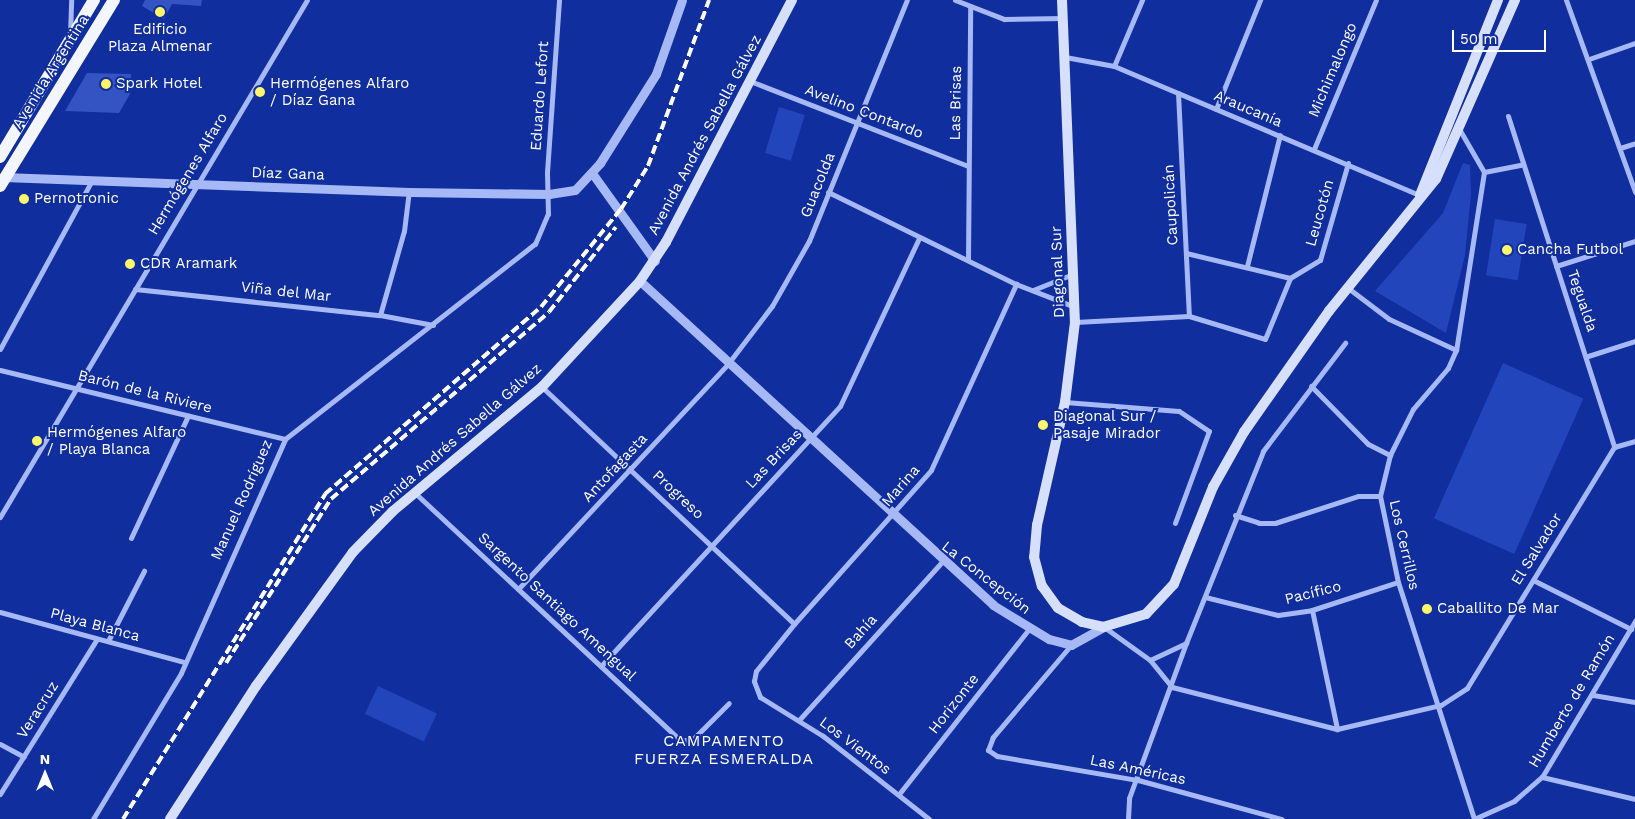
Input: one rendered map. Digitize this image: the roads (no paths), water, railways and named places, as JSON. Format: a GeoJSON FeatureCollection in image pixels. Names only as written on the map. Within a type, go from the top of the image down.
{"type":"FeatureCollection","features":[{"type":"Feature","properties":{"kind":"main road","name":"Avenida Argentina"},"geometry":{"type":"LineString","coordinates":[[0,157],[70,44],[94,0]]}},
{"type":"Feature","properties":{"kind":"main road","name":"Avenida Argentina"},"geometry":{"type":"LineString","coordinates":[[2,180],[114,0]]}},
{"type":"Feature","properties":{"kind":"main road","name":"Avenida Andrés Sabella Gálvez"},"geometry":{"type":"LineString","coordinates":[[170,819],[327,584],[366,537],[415,493],[542,387],[640,281],[655,261],[792,0]]}},
{"type":"Feature","properties":{"kind":"main road","name":"Diagonal Sur"},"geometry":{"type":"LineString","coordinates":[[1062,0],[1075,322],[1065,402],[1034,540],[1037,573],[1049,598],[1070,617],[1103,627]]}},
{"type":"Feature","properties":{"kind":"main road"},"geometry":{"type":"LineString","coordinates":[[1420,195],[1498,0]]}},
{"type":"Feature","properties":{"kind":"main road"},"geometry":{"type":"LineString","coordinates":[[1103,627],[1137,619],[1166,595],[1232,452],[1348,288],[1420,195],[1436,179],[1461,129],[1515,0]]}},
{"type":"Feature","properties":{"kind":"street"},"geometry":{"type":"LineString","coordinates":[[70,44],[71,0]]}},
{"type":"Feature","properties":{"kind":"street","name":"Hermógenes Alfaro"},"geometry":{"type":"LineString","coordinates":[[0,517],[307,0]]}},
{"type":"Feature","properties":{"kind":"street","name":"Eduardo Lefort"},"geometry":{"type":"LineString","coordinates":[[549,194],[559,0]]}},
{"type":"Feature","properties":{"kind":"street"},"geometry":{"type":"LineString","coordinates":[[655,261],[592,173],[656,74],[682,0]]}},
{"type":"Feature","properties":{"kind":"street","name":"Guacolda"},"geometry":{"type":"LineString","coordinates":[[727,365],[791,278],[907,0]]}},
{"type":"Feature","properties":{"kind":"street"},"geometry":{"type":"LineString","coordinates":[[955,0],[1012,20],[1063,18]]}},
{"type":"Feature","properties":{"kind":"street"},"geometry":{"type":"LineString","coordinates":[[1114,66],[1142,0]]}},
{"type":"Feature","properties":{"kind":"street"},"geometry":{"type":"LineString","coordinates":[[1216,109],[1260,0]]}},
{"type":"Feature","properties":{"kind":"street","name":"Michimalongo"},"geometry":{"type":"LineString","coordinates":[[1314,149],[1376,0]]}},
{"type":"Feature","properties":{"kind":"street"},"geometry":{"type":"LineString","coordinates":[[1566,0],[1590,58],[1635,192]]}},
{"type":"Feature","properties":{"kind":"street","name":"Las Brisas"},"geometry":{"type":"LineString","coordinates":[[968,260],[970,6]]}},
{"type":"Feature","properties":{"kind":"street"},"geometry":{"type":"LineString","coordinates":[[1590,58],[1635,43]]}},
{"type":"Feature","properties":{"kind":"street","name":"Araucanía"},"geometry":{"type":"LineString","coordinates":[[1064,57],[1079,56],[1114,66],[1348,163],[1420,195]]}},
{"type":"Feature","properties":{"kind":"street","name":"Avelino Contardo"},"geometry":{"type":"LineString","coordinates":[[750,81],[968,166]]}},
{"type":"Feature","properties":{"kind":"street","name":"Caupolicán"},"geometry":{"type":"LineString","coordinates":[[1178,93],[1189,316]]}},
{"type":"Feature","properties":{"kind":"street","name":"Tegualda"},"geometry":{"type":"LineString","coordinates":[[1508,116],[1521,165],[1588,356],[1614,447]]}},
{"type":"Feature","properties":{"kind":"street"},"geometry":{"type":"LineString","coordinates":[[1448,122],[1461,129],[1484,172],[1521,165]]}},
{"type":"Feature","properties":{"kind":"street"},"geometry":{"type":"LineString","coordinates":[[1247,266],[1280,135]]}},
{"type":"Feature","properties":{"kind":"street"},"geometry":{"type":"LineString","coordinates":[[1620,148],[1635,143]]}},
{"type":"Feature","properties":{"kind":"street","name":"Leucotón"},"geometry":{"type":"LineString","coordinates":[[1290,278],[1320,260],[1348,163]]}},
{"type":"Feature","properties":{"kind":"street","name":"Los Cerrillos"},"geometry":{"type":"LineString","coordinates":[[1474,819],[1441,705],[1398,582],[1380,496],[1390,455],[1413,409],[1448,368],[1456,350],[1484,172]]}},
{"type":"Feature","properties":{"kind":"street","name":"Díaz Gana"},"geometry":{"type":"LineString","coordinates":[[2,180],[92,180],[409,192],[549,194],[575,190],[592,173]]}},
{"type":"Feature","properties":{"kind":"street"},"geometry":{"type":"LineString","coordinates":[[0,349],[92,180]]}},
{"type":"Feature","properties":{"kind":"street"},"geometry":{"type":"LineString","coordinates":[[380,314],[404,231],[409,192]]}},
{"type":"Feature","properties":{"kind":"street"},"geometry":{"type":"LineString","coordinates":[[828,192],[1016,284],[1075,308]]}},
{"type":"Feature","properties":{"kind":"street","name":"Manuel Rodríguez"},"geometry":{"type":"LineString","coordinates":[[93,819],[184,662],[285,439],[535,244],[548,214],[549,194]]}},
{"type":"Feature","properties":{"kind":"street","name":"Las Brisas"},"geometry":{"type":"LineString","coordinates":[[602,666],[840,406],[919,238]]}},
{"type":"Feature","properties":{"kind":"street"},"geometry":{"type":"LineString","coordinates":[[1556,266],[1635,241]]}},
{"type":"Feature","properties":{"kind":"street"},"geometry":{"type":"LineString","coordinates":[[1075,322],[1189,316],[1265,338],[1290,278],[1247,266],[1186,253]]}},
{"type":"Feature","properties":{"kind":"street"},"geometry":{"type":"LineString","coordinates":[[1033,290],[1053,286],[1074,274]]}},
{"type":"Feature","properties":{"kind":"street","name":"La Concepción"},"geometry":{"type":"LineString","coordinates":[[640,281],[727,365],[942,562],[1029,629],[1071,645]]}},
{"type":"Feature","properties":{"kind":"street","name":"Marina"},"geometry":{"type":"LineString","coordinates":[[756,671],[794,624],[892,516],[937,460],[1016,284]]}},
{"type":"Feature","properties":{"kind":"street"},"geometry":{"type":"LineString","coordinates":[[1348,288],[1389,319],[1456,350]]}},
{"type":"Feature","properties":{"kind":"street","name":"Viña del Mar"},"geometry":{"type":"LineString","coordinates":[[135,289],[380,314],[433,325]]}},
{"type":"Feature","properties":{"kind":"street"},"geometry":{"type":"LineString","coordinates":[[1588,356],[1635,341]]}},
{"type":"Feature","properties":{"kind":"street"},"geometry":{"type":"LineString","coordinates":[[1128,819],[1129,798],[1138,780],[1186,643],[1235,515],[1263,451],[1345,343]]}},
{"type":"Feature","properties":{"kind":"street","name":"Antofagasta"},"geometry":{"type":"LineString","coordinates":[[520,588],[727,365]]}},
{"type":"Feature","properties":{"kind":"street","name":"Barón de la Riviere"},"geometry":{"type":"LineString","coordinates":[[0,370],[285,439]]}},
{"type":"Feature","properties":{"kind":"street"},"geometry":{"type":"LineString","coordinates":[[1311,386],[1368,444],[1390,455]]}},
{"type":"Feature","properties":{"kind":"street","name":"Progreso"},"geometry":{"type":"LineString","coordinates":[[542,387],[713,545],[794,624]]}},
{"type":"Feature","properties":{"kind":"street"},"geometry":{"type":"LineString","coordinates":[[1065,402],[1179,411],[1208,431],[1175,522]]}},
{"type":"Feature","properties":{"kind":"street"},"geometry":{"type":"LineString","coordinates":[[131,538],[188,416]]}},
{"type":"Feature","properties":{"kind":"street"},"geometry":{"type":"LineString","coordinates":[[1614,447],[1635,441]]}},
{"type":"Feature","properties":{"kind":"street","name":"El Salvador"},"geometry":{"type":"LineString","coordinates":[[1441,705],[1467,688],[1614,447]]}},
{"type":"Feature","properties":{"kind":"street","name":"Sargento Santiago Amengual"},"geometry":{"type":"LineString","coordinates":[[415,493],[520,588],[680,740],[692,740],[729,703]]}},
{"type":"Feature","properties":{"kind":"street"},"geometry":{"type":"LineString","coordinates":[[1235,515],[1259,523],[1275,523],[1358,496],[1380,496]]}},
{"type":"Feature","properties":{"kind":"street","name":"Bahía"},"geometry":{"type":"LineString","coordinates":[[799,720],[942,562]]}},
{"type":"Feature","properties":{"kind":"street"},"geometry":{"type":"LineString","coordinates":[[108,641],[144,571]]}},
{"type":"Feature","properties":{"kind":"street"},"geometry":{"type":"LineString","coordinates":[[1533,580],[1631,629]]}},
{"type":"Feature","properties":{"kind":"street","name":"Pacífico"},"geometry":{"type":"LineString","coordinates":[[1205,597],[1278,615],[1312,610],[1398,582]]}},
{"type":"Feature","properties":{"kind":"street"},"geometry":{"type":"LineString","coordinates":[[1312,610],[1337,729]]}},
{"type":"Feature","properties":{"kind":"street","name":"Playa Blanca"},"geometry":{"type":"LineString","coordinates":[[0,612],[184,662]]}},
{"type":"Feature","properties":{"kind":"street","name":"Humberto de Ramón"},"geometry":{"type":"LineString","coordinates":[[1474,819],[1514,801],[1542,777],[1593,695],[1635,621]]}},
{"type":"Feature","properties":{"kind":"street"},"geometry":{"type":"LineString","coordinates":[[1071,645],[1103,627],[1150,660],[1172,687],[1337,729],[1441,705]]}},
{"type":"Feature","properties":{"kind":"street","name":"Horizonte"},"geometry":{"type":"LineString","coordinates":[[899,794],[1029,629]]}},
{"type":"Feature","properties":{"kind":"street","name":"Veracruz"},"geometry":{"type":"LineString","coordinates":[[0,794],[97,638]]}},
{"type":"Feature","properties":{"kind":"street"},"geometry":{"type":"LineString","coordinates":[[1150,660],[1186,643]]}},
{"type":"Feature","properties":{"kind":"street","name":"Las Américas"},"geometry":{"type":"LineString","coordinates":[[1071,645],[993,737],[988,750],[997,756],[1138,780],[1282,819]]}},
{"type":"Feature","properties":{"kind":"street","name":"Los Vientos"},"geometry":{"type":"LineString","coordinates":[[756,671],[755,689],[760,697],[799,720],[930,819]]}},
{"type":"Feature","properties":{"kind":"street"},"geometry":{"type":"LineString","coordinates":[[1593,695],[1635,702]]}},
{"type":"Feature","properties":{"kind":"street"},"geometry":{"type":"LineString","coordinates":[[0,744],[24,758]]}},
{"type":"Feature","properties":{"kind":"street"},"geometry":{"type":"LineString","coordinates":[[1542,777],[1635,799]]}},
{"type":"Feature","properties":{"kind":"railway"},"geometry":{"type":"LineString","coordinates":[[123,819],[325,494],[541,307],[621,209],[648,166],[709,0]]}},
{"type":"Feature","properties":{"kind":"railway"},"geometry":{"type":"LineString","coordinates":[[226,663],[331,499],[549,312],[616,227]]}},
{"type":"Feature","properties":{"kind":"place","name":"Edificio Plaza Almenar"},"geometry":{"type":"Point","coordinates":[160,12]}},
{"type":"Feature","properties":{"kind":"place","name":"Spark Hotel"},"geometry":{"type":"Point","coordinates":[106,84]}},
{"type":"Feature","properties":{"kind":"place","name":"Hermógenes Alfaro / Díaz Gana"},"geometry":{"type":"Point","coordinates":[260,92]}},
{"type":"Feature","properties":{"kind":"place","name":"Pernotronic"},"geometry":{"type":"Point","coordinates":[24,199]}},
{"type":"Feature","properties":{"kind":"place","name":"Cancha Futbol"},"geometry":{"type":"Point","coordinates":[1507,250]}},
{"type":"Feature","properties":{"kind":"place","name":"CDR Aramark"},"geometry":{"type":"Point","coordinates":[130,264]}},
{"type":"Feature","properties":{"kind":"place","name":"Diagonal Sur / Pasaje Mirador"},"geometry":{"type":"Point","coordinates":[1043,425]}},
{"type":"Feature","properties":{"kind":"place","name":"Hermógenes Alfaro / Playa Blanca"},"geometry":{"type":"Point","coordinates":[37,441]}},
{"type":"Feature","properties":{"kind":"place","name":"Caballito De Mar"},"geometry":{"type":"Point","coordinates":[1427,609]}},
{"type":"Feature","properties":{"kind":"district","name":"CAMPAMENTO FUERZA ESMERALDA"},"geometry":{"type":"Point","coordinates":[724,750]}}]}
